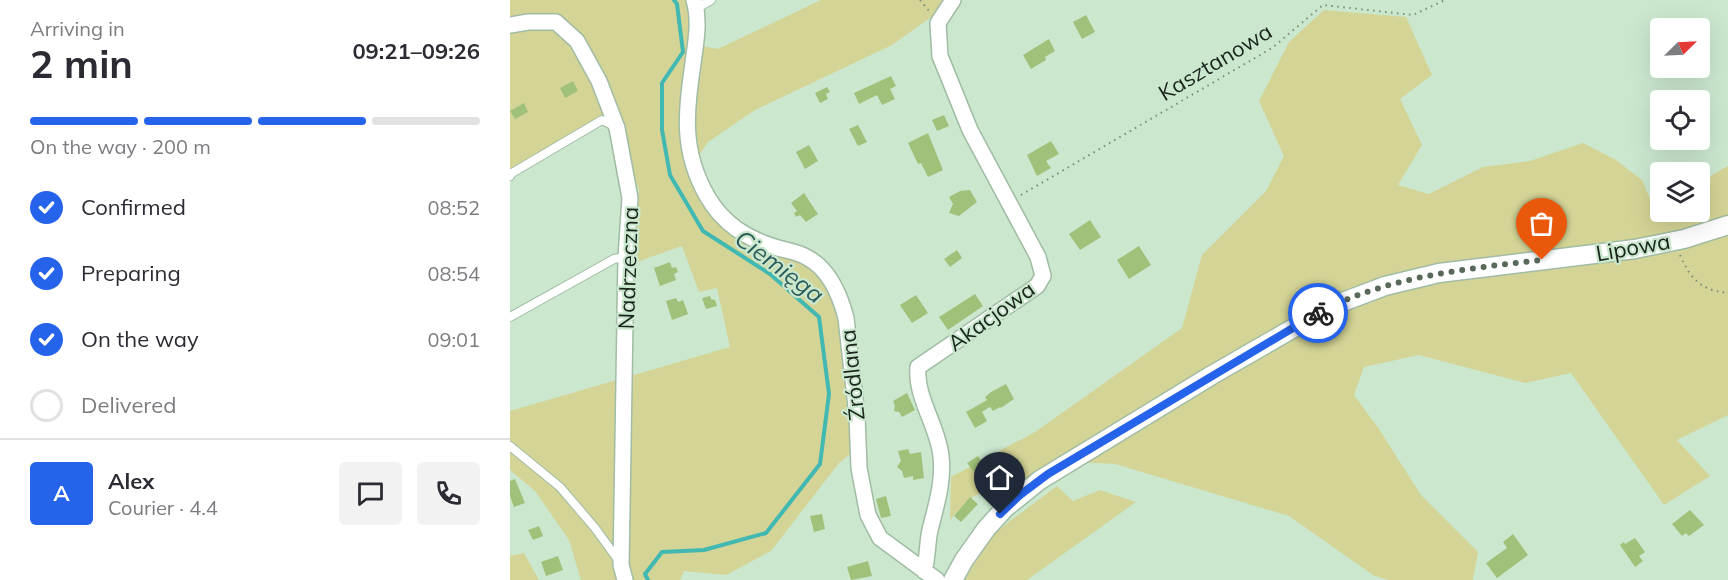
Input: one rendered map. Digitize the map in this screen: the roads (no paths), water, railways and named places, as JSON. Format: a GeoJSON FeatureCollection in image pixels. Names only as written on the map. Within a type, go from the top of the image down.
{"type":"FeatureCollection","features":[{"type":"Feature","properties":{"kind":"street","name":"Akacjowa"},"geometry":{"type":"LineString","coordinates":[[930,576],[930,532],[940,495],[941,457],[916,380],[918,367],[1037,286],[1044,276],[1038,257],[970,130],[940,56],[938,23],[953,0]]}},
{"type":"Feature","properties":{"kind":"street","name":"Źródlana"},"geometry":{"type":"LineString","coordinates":[[695,5],[698,24],[687,112],[688,148],[699,179],[715,208],[732,227],[765,244],[804,255],[829,276],[842,302],[846,318],[857,416],[859,468],[868,515],[880,537],[930,576]]}},
{"type":"Feature","properties":{"kind":"street","name":"Nadrzeczna"},"geometry":{"type":"LineString","coordinates":[[510,25],[556,22],[577,41],[599,81],[617,128],[630,198],[626,257],[623,572]]}},
{"type":"Feature","properties":{"kind":"street","name":"Lipowa"},"geometry":{"type":"LineString","coordinates":[[952,580],[986,529],[1005,508],[1040,480],[1202,381],[1332,306],[1379,288],[1439,273],[1635,249],[1675,241],[1728,225]]}},
{"type":"Feature","properties":{"kind":"lane"},"geometry":{"type":"LineString","coordinates":[[695,5],[711,0]]}},
{"type":"Feature","properties":{"kind":"lane"},"geometry":{"type":"LineString","coordinates":[[510,176],[602,120],[617,128]]}},
{"type":"Feature","properties":{"kind":"lane"},"geometry":{"type":"LineString","coordinates":[[510,317],[614,259],[626,257]]}},
{"type":"Feature","properties":{"kind":"lane"},"geometry":{"type":"LineString","coordinates":[[510,446],[560,487],[595,528],[623,572]]}},
{"type":"Feature","properties":{"kind":"waterway","name":"Ciemięga"},"geometry":{"type":"LineString","coordinates":[[648,580],[645,574],[662,552],[704,550],[766,533],[820,464],[829,394],[819,317],[770,274],[703,231],[670,175],[662,130],[662,83],[683,52],[677,4],[674,0]]}}]}
